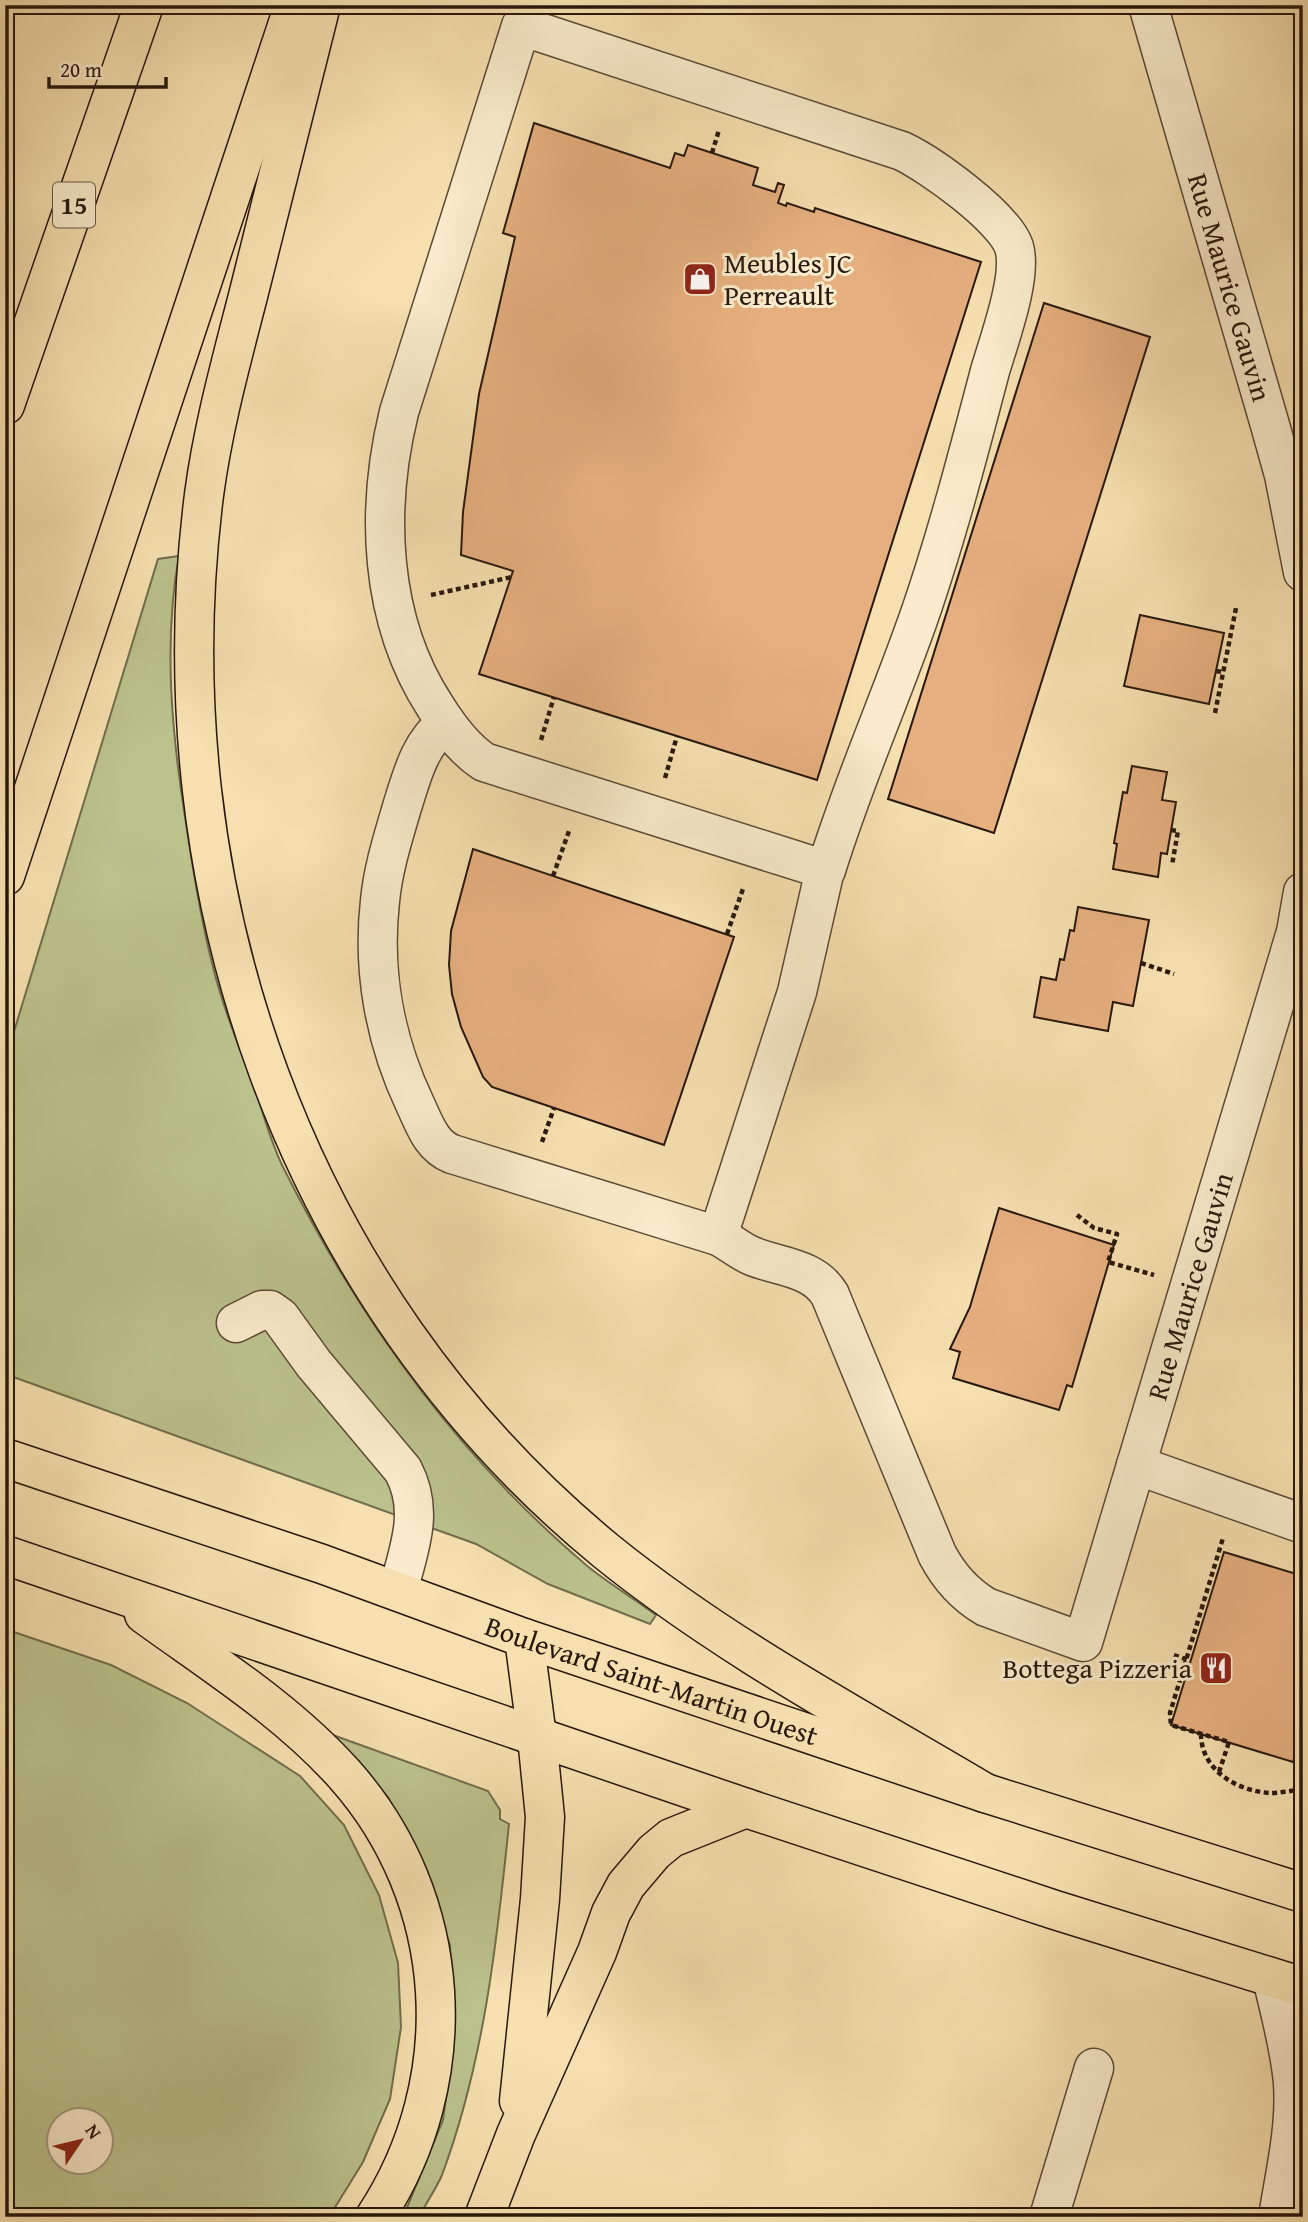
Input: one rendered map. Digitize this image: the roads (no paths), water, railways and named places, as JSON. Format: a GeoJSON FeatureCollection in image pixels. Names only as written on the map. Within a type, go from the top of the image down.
{"type":"FeatureCollection","features":[{"type":"Feature","properties":{"kind":"main road","name":"15"},"geometry":{"type":"LineString","coordinates":[[5,405],[144,5]]}},
{"type":"Feature","properties":{"kind":"main road"},"geometry":{"type":"LineString","coordinates":[[5,876],[294,5]]}},
{"type":"Feature","properties":{"kind":"main road"},"geometry":{"type":"LineString","coordinates":[[321,5],[213,434],[199,540],[195,606],[195,724],[207,840],[234,969],[271,1078],[293,1133],[338,1223],[396,1319],[447,1388],[533,1483],[604,1548],[693,1616],[985,1793]]}},
{"type":"Feature","properties":{"kind":"main road","name":"Boulevard Saint-Martin Ouest"},"geometry":{"type":"LineString","coordinates":[[5,1458],[398,1591],[524,1638],[985,1793],[1303,1893]]}},
{"type":"Feature","properties":{"kind":"main road"},"geometry":{"type":"LineString","coordinates":[[5,1555],[746,1808],[1055,1910],[1288,1982]]}},
{"type":"Feature","properties":{"kind":"main road"},"geometry":{"type":"LineString","coordinates":[[111,1590],[258,1696],[317,1746],[366,1800],[395,1846],[410,1879],[429,1940],[434,1970],[436,2037],[426,2104],[404,2166],[375,2217]]}},
{"type":"Feature","properties":{"kind":"main road"},"geometry":{"type":"LineString","coordinates":[[516,2134],[545,1817],[524,1638]]}},
{"type":"Feature","properties":{"kind":"main road"},"geometry":{"type":"LineString","coordinates":[[484,2217],[516,2134],[597,1952],[611,1913],[637,1870],[671,1839],[746,1808]]}},
{"type":"Feature","properties":{"kind":"street"},"geometry":{"type":"LineString","coordinates":[[122,68],[131,5]]}},
{"type":"Feature","properties":{"kind":"street","name":"Rue Maurice Gauvin"},"geometry":{"type":"LineString","coordinates":[[1148,5],[1284,475],[1303,572]]}},
{"type":"Feature","properties":{"kind":"street"},"geometry":{"type":"LineString","coordinates":[[446,723],[423,748],[411,776],[385,874],[378,929],[380,990],[385,1020],[402,1077],[425,1125],[439,1146],[452,1154],[718,1237],[797,992],[826,870],[841,822],[922,609],[1011,294],[1017,260],[1013,244],[1004,228],[989,213],[922,162],[902,151],[519,15],[392,442],[388,480],[387,566],[397,625],[415,671],[446,723],[472,754],[484,762],[826,870]]}},
{"type":"Feature","properties":{"kind":"street","name":"Rue Maurice Gauvin"},"geometry":{"type":"LineString","coordinates":[[718,1237],[752,1257],[809,1275],[827,1289],[937,1554],[953,1579],[974,1600],[986,1607],[1083,1642],[1300,932],[1303,892]]}},
{"type":"Feature","properties":{"kind":"street"},"geometry":{"type":"LineString","coordinates":[[236,1323],[262,1310],[271,1310],[280,1317],[314,1364],[403,1470],[411,1484],[415,1512],[414,1532],[398,1591]]}},
{"type":"Feature","properties":{"kind":"street"},"geometry":{"type":"LineString","coordinates":[[1136,1465],[1303,1524]]}},
{"type":"Feature","properties":{"kind":"street"},"geometry":{"type":"LineString","coordinates":[[1278,2217],[1293,2117],[1288,2050],[1288,1982]]}},
{"type":"Feature","properties":{"kind":"street"},"geometry":{"type":"LineString","coordinates":[[1049,2217],[1094,2068]]}},
{"type":"Feature","properties":{"kind":"place","name":"Meubles JC Perreault"},"geometry":{"type":"Point","coordinates":[700,279]}},
{"type":"Feature","properties":{"kind":"place","name":"Bottega Pizzeria"},"geometry":{"type":"Point","coordinates":[1216,1668]}}]}
